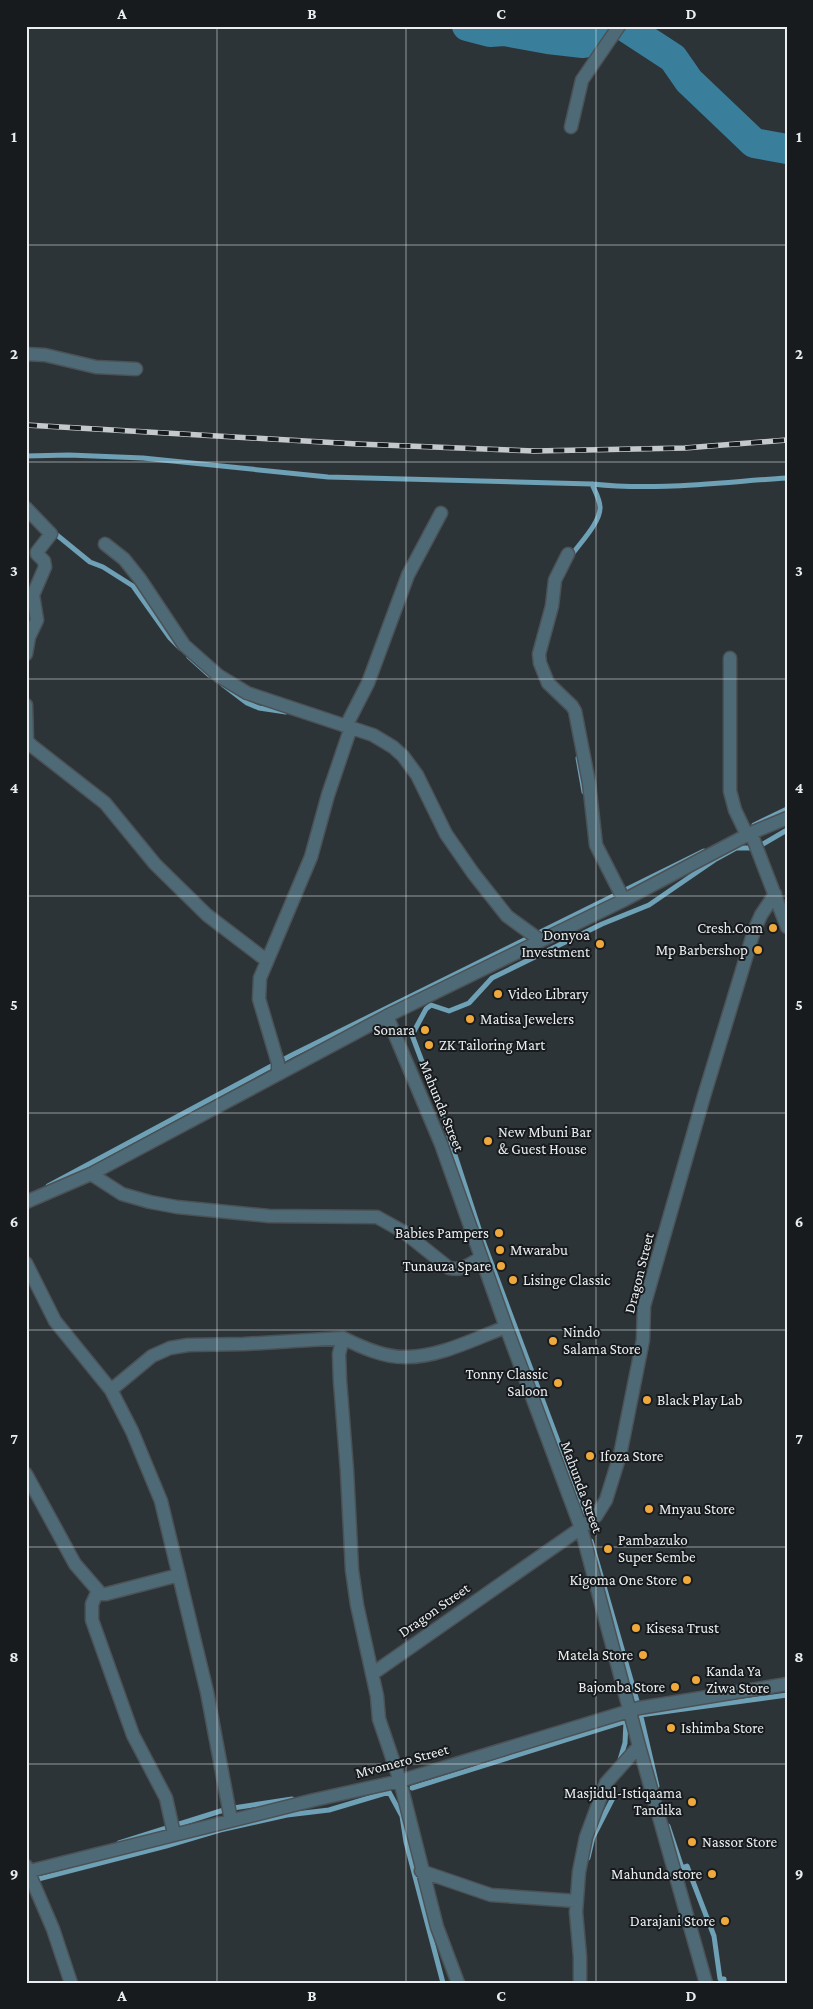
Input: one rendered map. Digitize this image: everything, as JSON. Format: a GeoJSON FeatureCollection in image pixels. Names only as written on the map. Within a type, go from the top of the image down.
{"type":"FeatureCollection","features":[{"type":"Feature","properties":{"kind":"street"},"geometry":{"type":"LineString","coordinates":[[571,127],[582,80],[619,26]]}},
{"type":"Feature","properties":{"kind":"street"},"geometry":{"type":"LineString","coordinates":[[26,354],[45,355],[96,367],[136,370]]}},
{"type":"Feature","properties":{"kind":"street"},"geometry":{"type":"LineString","coordinates":[[26,508],[51,534],[37,552],[44,561],[45,567],[34,595],[37,620],[29,637],[26,654]]}},
{"type":"Feature","properties":{"kind":"street"},"geometry":{"type":"LineString","coordinates":[[346,726],[368,683],[408,574],[441,514]]}},
{"type":"Feature","properties":{"kind":"street"},"geometry":{"type":"LineString","coordinates":[[105,544],[124,559],[140,579],[184,645],[219,676],[247,693],[373,735],[394,747],[417,775],[446,834],[473,873],[507,916],[540,940]]}},
{"type":"Feature","properties":{"kind":"street"},"geometry":{"type":"LineString","coordinates":[[568,554],[555,580],[552,606],[539,654],[540,663],[548,683],[575,711],[589,783],[596,845],[624,900]]}},
{"type":"Feature","properties":{"kind":"street"},"geometry":{"type":"LineString","coordinates":[[730,658],[730,791],[734,810],[749,834],[787,927]]}},
{"type":"Feature","properties":{"kind":"street"},"geometry":{"type":"LineString","coordinates":[[26,704],[28,741],[32,746],[105,803],[155,864],[207,915],[266,960]]}},
{"type":"Feature","properties":{"kind":"street"},"geometry":{"type":"LineString","coordinates":[[278,1072],[278,1063],[259,999],[260,978],[311,857],[328,795],[350,730],[346,726]]}},
{"type":"Feature","properties":{"kind":"street"},"geometry":{"type":"LineString","coordinates":[[26,1202],[92,1174],[278,1072],[387,1016],[624,900],[749,834],[787,818]]}},
{"type":"Feature","properties":{"kind":"street","name":"Dragon Street"},"geometry":{"type":"LineString","coordinates":[[372,1674],[581,1528],[596,1516],[606,1500],[620,1454],[639,1359],[644,1306],[704,1096],[754,931],[761,915],[775,894]]}},
{"type":"Feature","properties":{"kind":"street","name":"Mahunda Street"},"geometry":{"type":"LineString","coordinates":[[387,1016],[441,1144],[506,1327],[581,1528],[631,1710],[639,1746],[706,1983]]}},
{"type":"Feature","properties":{"kind":"street"},"geometry":{"type":"LineString","coordinates":[[92,1174],[122,1194],[177,1207],[269,1216],[378,1217],[404,1232],[449,1268],[465,1267],[481,1257]]}},
{"type":"Feature","properties":{"kind":"street"},"geometry":{"type":"LineString","coordinates":[[26,1263],[55,1321],[111,1390],[132,1431],[161,1501],[207,1692],[231,1820]]}},
{"type":"Feature","properties":{"kind":"street"},"geometry":{"type":"LineString","coordinates":[[111,1390],[152,1356],[170,1348],[188,1345],[244,1344],[343,1338],[356,1345],[405,1358],[436,1353],[506,1327]]}},
{"type":"Feature","properties":{"kind":"street"},"geometry":{"type":"LineString","coordinates":[[343,1338],[340,1354],[340,1381],[352,1570],[362,1630],[377,1696],[379,1718],[400,1781],[437,1927],[458,1983]]}},
{"type":"Feature","properties":{"kind":"street"},"geometry":{"type":"LineString","coordinates":[[26,1474],[75,1564],[98,1591],[106,1594],[179,1575]]}},
{"type":"Feature","properties":{"kind":"street"},"geometry":{"type":"LineString","coordinates":[[98,1591],[92,1604],[92,1620],[133,1735],[166,1798],[174,1834]]}},
{"type":"Feature","properties":{"kind":"street","name":"Mvomero Street"},"geometry":{"type":"LineString","coordinates":[[27,1870],[400,1781],[631,1710],[787,1684]]}},
{"type":"Feature","properties":{"kind":"street"},"geometry":{"type":"LineString","coordinates":[[580,1983],[576,1901],[579,1872],[586,1838],[606,1783],[639,1746]]}},
{"type":"Feature","properties":{"kind":"street"},"geometry":{"type":"LineString","coordinates":[[27,1870],[53,1929],[71,1983]]}},
{"type":"Feature","properties":{"kind":"street"},"geometry":{"type":"LineString","coordinates":[[422,1871],[490,1895],[576,1901]]}},
{"type":"Feature","properties":{"kind":"waterway"},"geometry":{"type":"LineString","coordinates":[[467,26],[490,32],[504,31],[583,43],[602,26]]}},
{"type":"Feature","properties":{"kind":"waterway"},"geometry":{"type":"LineString","coordinates":[[624,26],[673,58],[689,81],[754,143],[787,149]]}},
{"type":"Feature","properties":{"kind":"waterway"},"geometry":{"type":"LineString","coordinates":[[26,456],[69,455],[143,458],[328,477],[641,487],[787,478]]}},
{"type":"Feature","properties":{"kind":"waterway"},"geometry":{"type":"LineString","coordinates":[[571,556],[589,533],[599,513],[599,501],[592,484]]}},
{"type":"Feature","properties":{"kind":"waterway"},"geometry":{"type":"LineString","coordinates":[[52,531],[90,562],[103,567],[133,586],[170,638],[180,648]]}},
{"type":"Feature","properties":{"kind":"waterway"},"geometry":{"type":"LineString","coordinates":[[189,657],[209,675]]}},
{"type":"Feature","properties":{"kind":"waterway"},"geometry":{"type":"LineString","coordinates":[[222,684],[247,703],[259,708],[286,712]]}},
{"type":"Feature","properties":{"kind":"waterway"},"geometry":{"type":"LineString","coordinates":[[578,758],[584,792]]}},
{"type":"Feature","properties":{"kind":"waterway"},"geometry":{"type":"LineString","coordinates":[[754,825],[787,809]]}},
{"type":"Feature","properties":{"kind":"waterway"},"geometry":{"type":"LineString","coordinates":[[586,1524],[568,1468],[483,1241],[441,1112],[412,1035],[426,1009],[431,1005],[449,1011],[469,1003],[492,978],[602,924],[649,905],[716,859],[736,848],[756,848],[787,830]]}},
{"type":"Feature","properties":{"kind":"waterway"},"geometry":{"type":"LineString","coordinates":[[48,1186],[292,1055],[704,851]]}},
{"type":"Feature","properties":{"kind":"waterway"},"geometry":{"type":"LineString","coordinates":[[591,1541],[639,1708],[657,1786]]}},
{"type":"Feature","properties":{"kind":"waterway"},"geometry":{"type":"LineString","coordinates":[[640,1715],[787,1695]]}},
{"type":"Feature","properties":{"kind":"waterway"},"geometry":{"type":"LineString","coordinates":[[412,1788],[626,1721],[625,1743],[619,1763]]}},
{"type":"Feature","properties":{"kind":"waterway"},"geometry":{"type":"LineString","coordinates":[[38,1879],[220,1830],[287,1815],[329,1810],[389,1792],[402,1816],[406,1842],[443,1983]]}},
{"type":"Feature","properties":{"kind":"waterway"},"geometry":{"type":"LineString","coordinates":[[588,1858],[593,1837],[615,1794]]}},
{"type":"Feature","properties":{"kind":"waterway"},"geometry":{"type":"LineString","coordinates":[[119,1843],[227,1809],[292,1799]]}},
{"type":"Feature","properties":{"kind":"waterway"},"geometry":{"type":"LineString","coordinates":[[668,1826],[682,1868],[687,1866],[714,1936],[720,1979],[724,1979],[724,1983]]}},
{"type":"Feature","properties":{"kind":"railway"},"geometry":{"type":"LineString","coordinates":[[26,425],[357,444],[534,451],[685,448],[787,440]]}},
{"type":"Feature","properties":{"kind":"place","name":"Cresh.Com"},"geometry":{"type":"Point","coordinates":[773,928]}},
{"type":"Feature","properties":{"kind":"place","name":"Donyoa Investment"},"geometry":{"type":"Point","coordinates":[600,944]}},
{"type":"Feature","properties":{"kind":"place","name":"Mp Barbershop"},"geometry":{"type":"Point","coordinates":[758,950]}},
{"type":"Feature","properties":{"kind":"place","name":"Video Library"},"geometry":{"type":"Point","coordinates":[498,994]}},
{"type":"Feature","properties":{"kind":"place","name":"Matisa Jewelers"},"geometry":{"type":"Point","coordinates":[470,1019]}},
{"type":"Feature","properties":{"kind":"place","name":"Sonara"},"geometry":{"type":"Point","coordinates":[425,1030]}},
{"type":"Feature","properties":{"kind":"place","name":"ZK Tailoring Mart"},"geometry":{"type":"Point","coordinates":[429,1045]}},
{"type":"Feature","properties":{"kind":"place","name":"New Mbuni Bar & Guest House"},"geometry":{"type":"Point","coordinates":[488,1141]}},
{"type":"Feature","properties":{"kind":"place","name":"Babies Pampers"},"geometry":{"type":"Point","coordinates":[499,1233]}},
{"type":"Feature","properties":{"kind":"place","name":"Mwarabu"},"geometry":{"type":"Point","coordinates":[500,1250]}},
{"type":"Feature","properties":{"kind":"place","name":"Tunauza Spare"},"geometry":{"type":"Point","coordinates":[501,1266]}},
{"type":"Feature","properties":{"kind":"place","name":"Lisinge Classic"},"geometry":{"type":"Point","coordinates":[513,1280]}},
{"type":"Feature","properties":{"kind":"place","name":"Nindo Salama Store"},"geometry":{"type":"Point","coordinates":[553,1341]}},
{"type":"Feature","properties":{"kind":"place","name":"Tonny Classic Saloon"},"geometry":{"type":"Point","coordinates":[558,1383]}},
{"type":"Feature","properties":{"kind":"place","name":"Black Play Lab"},"geometry":{"type":"Point","coordinates":[647,1400]}},
{"type":"Feature","properties":{"kind":"place","name":"Ifoza Store"},"geometry":{"type":"Point","coordinates":[590,1456]}},
{"type":"Feature","properties":{"kind":"place","name":"Mnyau Store"},"geometry":{"type":"Point","coordinates":[649,1509]}},
{"type":"Feature","properties":{"kind":"place","name":"Pambazuko Super Sembe"},"geometry":{"type":"Point","coordinates":[608,1549]}},
{"type":"Feature","properties":{"kind":"place","name":"Kigoma One Store"},"geometry":{"type":"Point","coordinates":[687,1580]}},
{"type":"Feature","properties":{"kind":"place","name":"Kisesa Trust"},"geometry":{"type":"Point","coordinates":[636,1628]}},
{"type":"Feature","properties":{"kind":"place","name":"Matela Store"},"geometry":{"type":"Point","coordinates":[643,1655]}},
{"type":"Feature","properties":{"kind":"place","name":"Kanda Ya Ziwa Store"},"geometry":{"type":"Point","coordinates":[696,1680]}},
{"type":"Feature","properties":{"kind":"place","name":"Bajomba Store"},"geometry":{"type":"Point","coordinates":[675,1687]}},
{"type":"Feature","properties":{"kind":"place","name":"Ishimba Store"},"geometry":{"type":"Point","coordinates":[671,1728]}},
{"type":"Feature","properties":{"kind":"place","name":"Masjidul-Istiqaama Tandika"},"geometry":{"type":"Point","coordinates":[692,1802]}},
{"type":"Feature","properties":{"kind":"place","name":"Nassor Store"},"geometry":{"type":"Point","coordinates":[692,1842]}},
{"type":"Feature","properties":{"kind":"place","name":"Mahunda store"},"geometry":{"type":"Point","coordinates":[712,1874]}},
{"type":"Feature","properties":{"kind":"place","name":"Darajani Store"},"geometry":{"type":"Point","coordinates":[725,1921]}}]}
